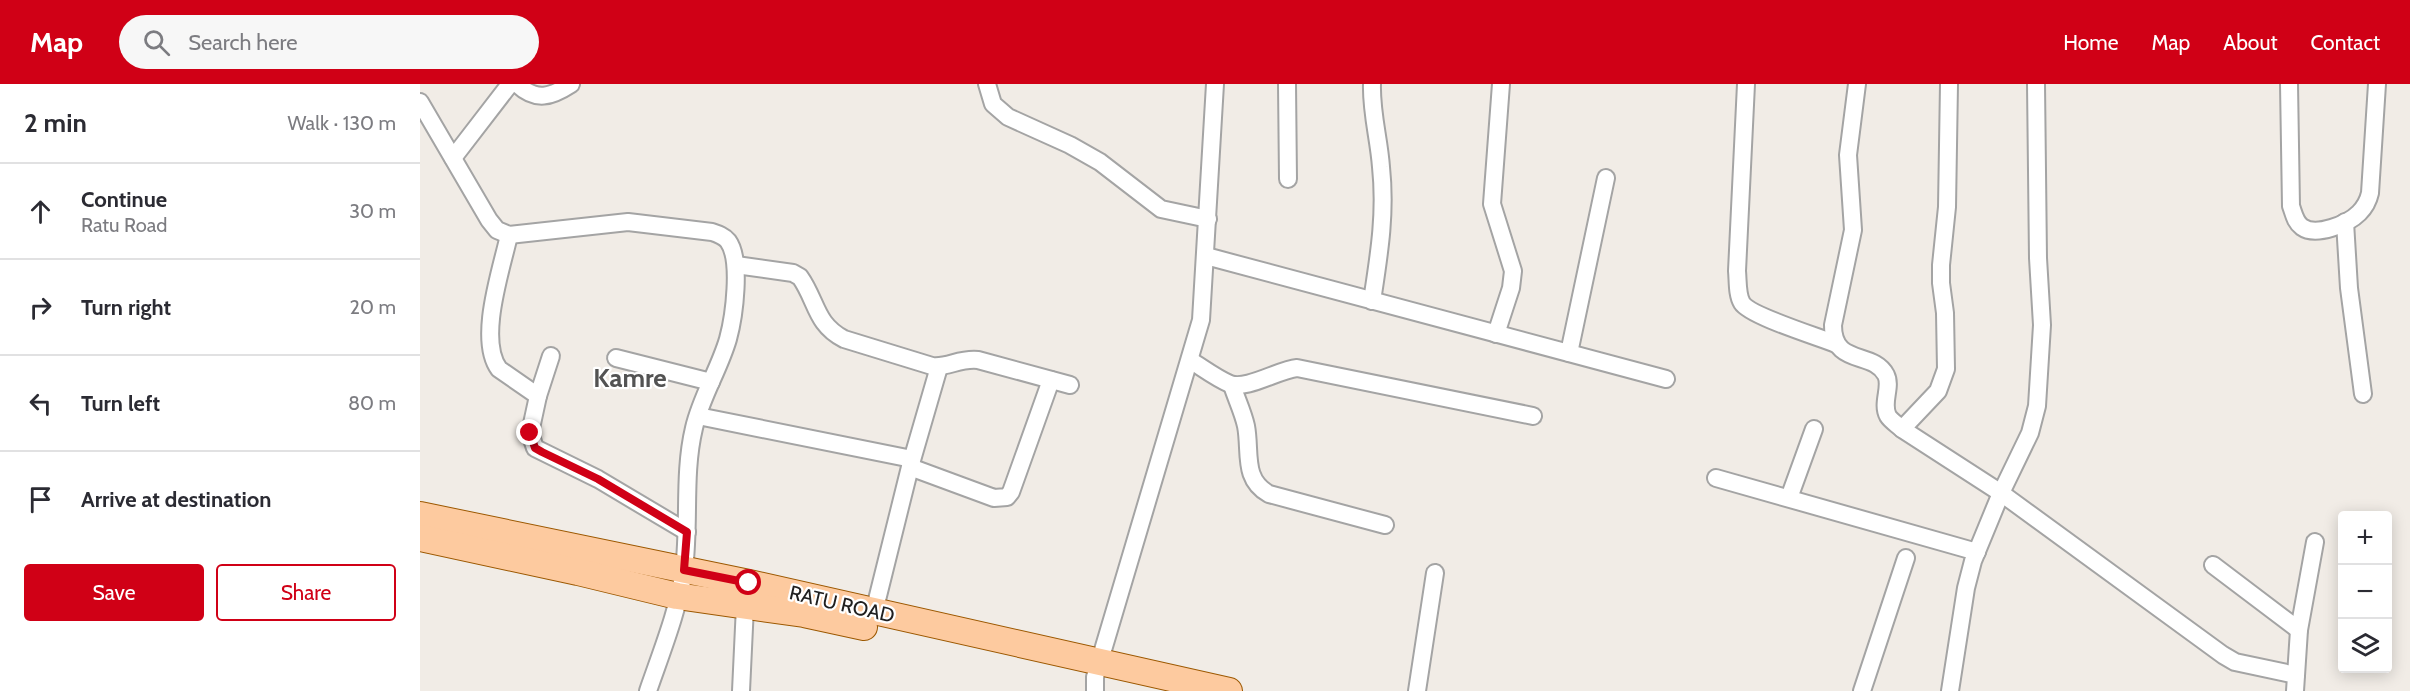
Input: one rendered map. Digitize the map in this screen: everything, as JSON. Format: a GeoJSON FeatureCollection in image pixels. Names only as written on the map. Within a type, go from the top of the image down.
{"type":"FeatureCollection","features":[{"type":"Feature","properties":{"kind":"main road","name":"RATU ROAD"},"geometry":{"type":"LineString","coordinates":[[420,515],[874,612],[1097,677],[1228,691]]}},
{"type":"Feature","properties":{"kind":"main road","name":"RATU ROAD"},"geometry":{"type":"LineString","coordinates":[[420,538],[677,596],[804,614],[1157,691]]}},
{"type":"Feature","properties":{"kind":"street"},"geometry":{"type":"LineString","coordinates":[[453,158],[510,84]]}},
{"type":"Feature","properties":{"kind":"street"},"geometry":{"type":"LineString","coordinates":[[517,84],[524,91],[541,97],[556,94],[571,84]]}},
{"type":"Feature","properties":{"kind":"street"},"geometry":{"type":"LineString","coordinates":[[987,84],[993,104],[1008,117],[1070,145],[1100,162],[1127,181],[1151,204],[1161,209],[1208,219]]}},
{"type":"Feature","properties":{"kind":"street"},"geometry":{"type":"LineString","coordinates":[[1097,677],[1201,320],[1215,84]]}},
{"type":"Feature","properties":{"kind":"street"},"geometry":{"type":"LineString","coordinates":[[1287,84],[1288,179]]}},
{"type":"Feature","properties":{"kind":"street"},"geometry":{"type":"LineString","coordinates":[[1372,84],[1372,101],[1381,167],[1383,226],[1372,301]]}},
{"type":"Feature","properties":{"kind":"street"},"geometry":{"type":"LineString","coordinates":[[1496,334],[1511,288],[1513,271],[1492,204],[1501,84]]}},
{"type":"Feature","properties":{"kind":"street"},"geometry":{"type":"LineString","coordinates":[[1746,84],[1737,271],[1738,293],[1743,305],[1755,313],[1836,344],[1845,352],[1879,367],[1888,382],[1886,407],[1889,417],[1902,429],[2001,493],[2223,655],[2235,662],[2295,683],[2299,630],[2315,542]]}},
{"type":"Feature","properties":{"kind":"street"},"geometry":{"type":"LineString","coordinates":[[1836,344],[1833,325],[1853,230],[1848,155],[1857,84]]}},
{"type":"Feature","properties":{"kind":"street"},"geometry":{"type":"LineString","coordinates":[[1902,429],[1938,391],[1946,369],[1946,313],[1941,283],[1941,265],[1947,207],[1949,84]]}},
{"type":"Feature","properties":{"kind":"street"},"geometry":{"type":"LineString","coordinates":[[1950,691],[1966,588],[1977,552],[2001,493],[2030,433],[2037,406],[2042,325],[2037,247],[2036,84]]}},
{"type":"Feature","properties":{"kind":"street"},"geometry":{"type":"LineString","coordinates":[[2289,84],[2291,207],[2296,221],[2304,229],[2317,230],[2345,222],[2357,215],[2367,204],[2370,193],[2377,84]]}},
{"type":"Feature","properties":{"kind":"street"},"geometry":{"type":"LineString","coordinates":[[420,102],[489,220],[498,230],[509,235],[628,222],[712,232],[723,236],[728,241],[736,265],[732,322],[698,416],[689,458],[684,570],[648,691]]}},
{"type":"Feature","properties":{"kind":"street"},"geometry":{"type":"LineString","coordinates":[[1569,353],[1606,178]]}},
{"type":"Feature","properties":{"kind":"street"},"geometry":{"type":"LineString","coordinates":[[2345,222],[2349,288],[2363,394]]}},
{"type":"Feature","properties":{"kind":"street"},"geometry":{"type":"LineString","coordinates":[[509,235],[491,318],[491,349],[494,363],[499,369],[538,396]]}},
{"type":"Feature","properties":{"kind":"street"},"geometry":{"type":"LineString","coordinates":[[1206,256],[1666,379]]}},
{"type":"Feature","properties":{"kind":"street"},"geometry":{"type":"LineString","coordinates":[[736,265],[793,273],[804,282],[824,325],[844,339],[939,367],[966,359],[978,360],[1070,386]]}},
{"type":"Feature","properties":{"kind":"street"},"geometry":{"type":"LineString","coordinates":[[551,356],[538,396],[530,433],[535,448],[598,479],[687,532]]}},
{"type":"Feature","properties":{"kind":"street"},"geometry":{"type":"LineString","coordinates":[[616,358],[711,382]]}},
{"type":"Feature","properties":{"kind":"street"},"geometry":{"type":"LineString","coordinates":[[1190,360],[1232,385],[1250,384],[1275,372],[1297,368],[1533,416]]}},
{"type":"Feature","properties":{"kind":"street"},"geometry":{"type":"LineString","coordinates":[[874,612],[911,463],[939,367]]}},
{"type":"Feature","properties":{"kind":"street"},"geometry":{"type":"LineString","coordinates":[[698,416],[911,463],[994,498],[1007,497],[1011,492],[1052,380]]}},
{"type":"Feature","properties":{"kind":"street"},"geometry":{"type":"LineString","coordinates":[[1232,385],[1246,426],[1252,479],[1258,488],[1269,494],[1385,525]]}},
{"type":"Feature","properties":{"kind":"street"},"geometry":{"type":"LineString","coordinates":[[1789,498],[1814,429]]}},
{"type":"Feature","properties":{"kind":"street"},"geometry":{"type":"LineString","coordinates":[[1716,478],[1977,552]]}},
{"type":"Feature","properties":{"kind":"street"},"geometry":{"type":"LineString","coordinates":[[1862,691],[1906,558]]}},
{"type":"Feature","properties":{"kind":"street"},"geometry":{"type":"LineString","coordinates":[[2213,565],[2299,630]]}},
{"type":"Feature","properties":{"kind":"street"},"geometry":{"type":"LineString","coordinates":[[1417,691],[1435,573]]}},
{"type":"Feature","properties":{"kind":"street"},"geometry":{"type":"LineString","coordinates":[[741,691],[745,606]]}},
{"type":"Feature","properties":{"kind":"district","name":"Kamre"},"geometry":{"type":"Point","coordinates":[630,378]}},
{"type":"Feature","properties":{"kind":"route"},"geometry":{"type":"LineString","coordinates":[[530,433],[535,448],[598,479],[687,532],[684,570],[749,583]]}}]}
